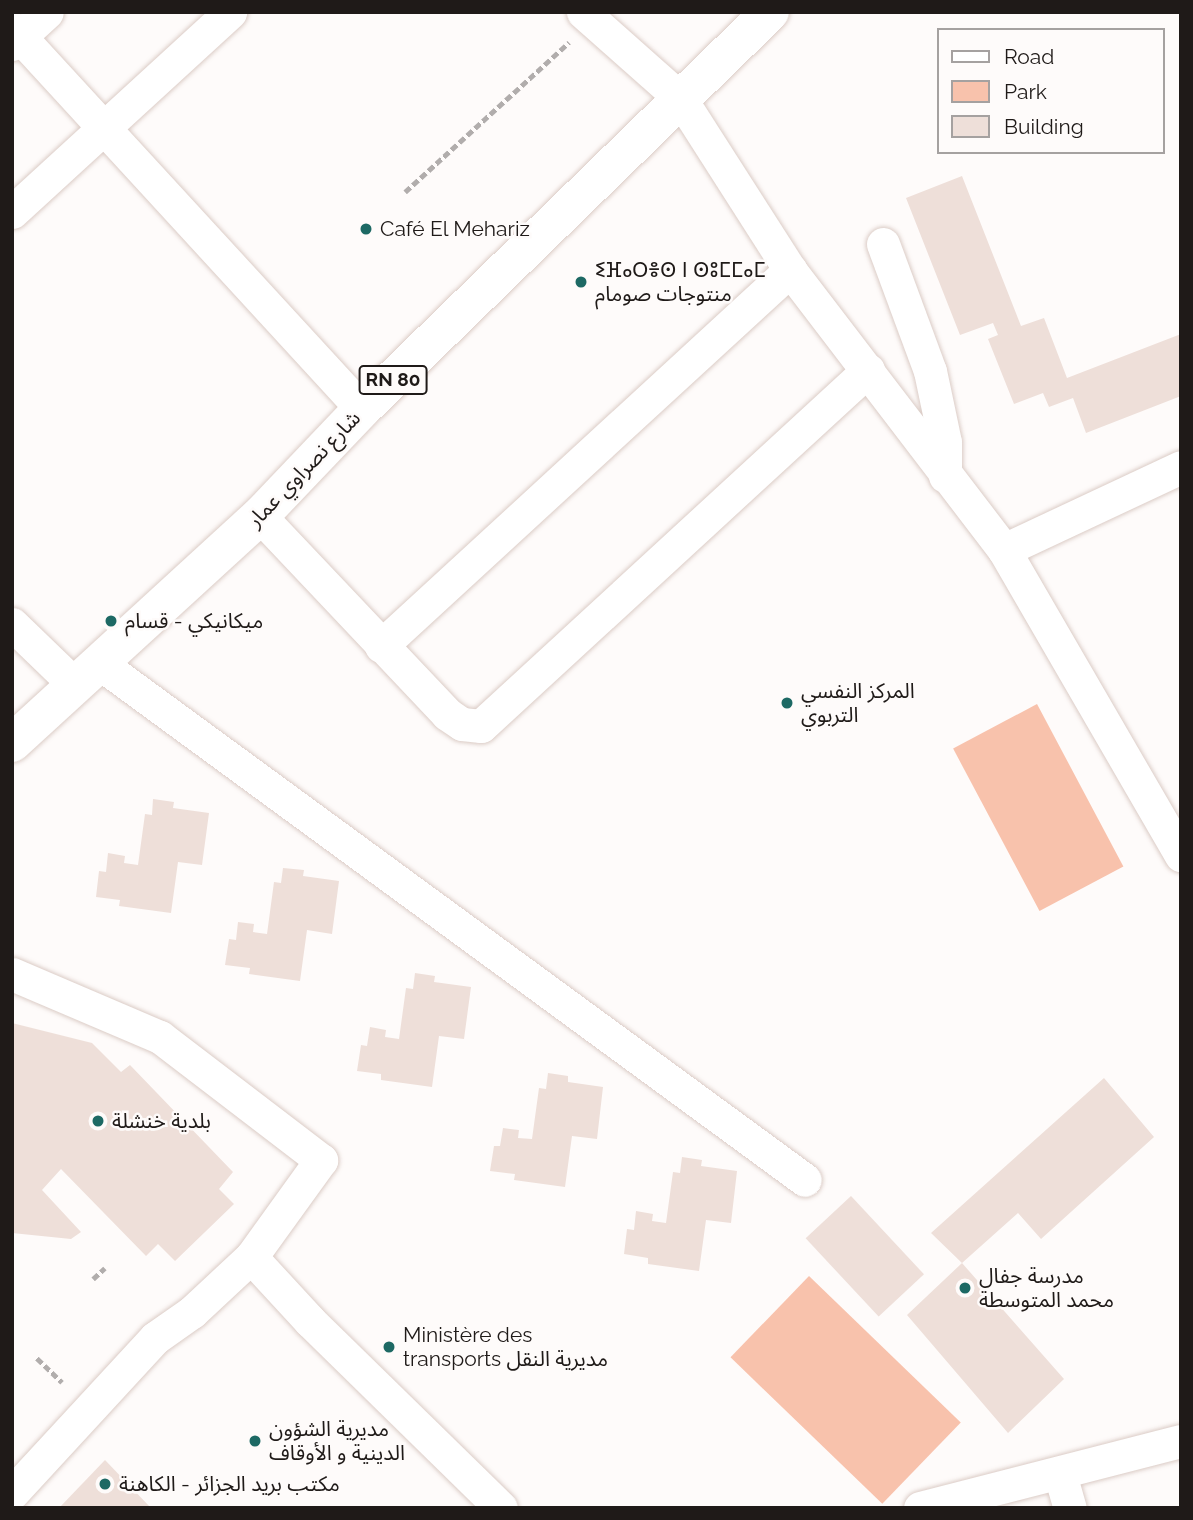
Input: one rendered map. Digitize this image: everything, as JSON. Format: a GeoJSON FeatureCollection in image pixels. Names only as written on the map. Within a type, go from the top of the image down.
{"type":"FeatureCollection","features":[{"type":"Feature","properties":{"kind":"main road","name":"شارع نصراوي عمار"},"geometry":{"type":"LineString","coordinates":[[12,743],[260,516],[362,409],[770,12]]}},
{"type":"Feature","properties":{"kind":"street"},"geometry":{"type":"LineString","coordinates":[[47,12],[15,36],[103,126],[362,409]]}},
{"type":"Feature","properties":{"kind":"street"},"geometry":{"type":"LineString","coordinates":[[12,212],[230,12]]}},
{"type":"Feature","properties":{"kind":"street"},"geometry":{"type":"LineString","coordinates":[[592,15],[680,98],[790,270],[1004,551],[1181,855]]}},
{"type":"Feature","properties":{"kind":"street"},"geometry":{"type":"LineString","coordinates":[[883,244],[930,371],[945,442],[945,476]]}},
{"type":"Feature","properties":{"kind":"street"},"geometry":{"type":"LineString","coordinates":[[381,646],[790,270]]}},
{"type":"Feature","properties":{"kind":"street"},"geometry":{"type":"LineString","coordinates":[[260,516],[381,646],[462,724],[471,727],[491,720],[868,370]]}},
{"type":"Feature","properties":{"kind":"street"},"geometry":{"type":"LineString","coordinates":[[1004,551],[1181,467]]}},
{"type":"Feature","properties":{"kind":"street"},"geometry":{"type":"LineString","coordinates":[[12,624],[86,673],[805,1180]]}},
{"type":"Feature","properties":{"kind":"street"},"geometry":{"type":"LineString","coordinates":[[12,974],[160,1037],[321,1160],[251,1257],[192,1312],[155,1338],[12,1493]]}},
{"type":"Feature","properties":{"kind":"street"},"geometry":{"type":"LineString","coordinates":[[251,1257],[310,1321],[501,1508]]}},
{"type":"Feature","properties":{"kind":"street"},"geometry":{"type":"LineString","coordinates":[[920,1508],[1181,1441]]}},
{"type":"Feature","properties":{"kind":"street"},"geometry":{"type":"LineString","coordinates":[[1060,1474],[1070,1508]]}},
{"type":"Feature","properties":{"kind":"path"},"geometry":{"type":"LineString","coordinates":[[405,192],[592,15]]}},
{"type":"Feature","properties":{"kind":"path"},"geometry":{"type":"LineString","coordinates":[[93,1279],[105,1268]]}},
{"type":"Feature","properties":{"kind":"path"},"geometry":{"type":"LineString","coordinates":[[37,1358],[62,1382]]}},
{"type":"Feature","properties":{"kind":"green space"},"geometry":{"type":"Polygon","coordinates":[[[1037,704],[1123,866],[1040,911],[953,749],[1037,704]]]}},
{"type":"Feature","properties":{"kind":"green space"},"geometry":{"type":"Polygon","coordinates":[[[809,1276],[961,1423],[882,1504],[731,1357],[809,1276]]]}},
{"type":"Feature","properties":{"kind":"building"},"geometry":{"type":"Polygon","coordinates":[[[962,176],[1021,326],[1044,318],[1067,378],[1181,334],[1181,396],[1086,433],[1073,398],[1049,407],[1043,393],[1014,404],[988,339],[998,335],[993,323],[960,335],[906,198],[962,176]]]}},
{"type":"Feature","properties":{"kind":"building"},"geometry":{"type":"Polygon","coordinates":[[[153,799],[174,802],[173,808],[209,813],[202,865],[178,862],[171,913],[119,906],[120,900],[96,897],[99,871],[106,872],[108,853],[125,856],[124,863],[138,865],[145,814],[152,815],[153,799]]]}},
{"type":"Feature","properties":{"kind":"building"},"geometry":{"type":"Polygon","coordinates":[[[283,868],[304,870],[303,876],[339,881],[332,934],[307,930],[300,981],[249,974],[250,968],[225,965],[229,939],[236,940],[238,922],[254,924],[253,932],[267,934],[274,882],[281,883],[283,868]]]}},
{"type":"Feature","properties":{"kind":"building"},"geometry":{"type":"Polygon","coordinates":[[[415,973],[435,976],[434,982],[471,987],[464,1039],[439,1036],[432,1087],[381,1080],[381,1074],[357,1071],[361,1045],[367,1046],[370,1027],[386,1030],[385,1037],[399,1039],[406,988],[413,989],[415,973]]]}},
{"type":"Feature","properties":{"kind":"building","name":"بلدية خنشلة"},"geometry":{"type":"Polygon","coordinates":[[[12,1023],[92,1043],[121,1072],[130,1065],[233,1172],[219,1189],[234,1204],[175,1261],[158,1244],[146,1256],[61,1169],[42,1190],[81,1232],[71,1239],[12,1233],[12,1023]]]}},
{"type":"Feature","properties":{"kind":"building"},"geometry":{"type":"Polygon","coordinates":[[[548,1073],[568,1076],[568,1082],[603,1087],[597,1139],[572,1136],[565,1187],[514,1180],[515,1174],[490,1171],[494,1146],[500,1146],[503,1128],[519,1130],[518,1138],[532,1139],[539,1088],[546,1089],[548,1073]]]}},
{"type":"Feature","properties":{"kind":"building"},"geometry":{"type":"Polygon","coordinates":[[[1104,1078],[1154,1137],[1041,1239],[1018,1213],[962,1263],[931,1233],[1104,1078]]]}},
{"type":"Feature","properties":{"kind":"building"},"geometry":{"type":"Polygon","coordinates":[[[682,1157],[702,1160],[701,1166],[737,1171],[731,1223],[706,1220],[699,1271],[648,1264],[648,1258],[624,1254],[627,1229],[634,1230],[636,1211],[653,1214],[652,1221],[666,1223],[673,1172],[680,1173],[682,1157]]]}},
{"type":"Feature","properties":{"kind":"building"},"geometry":{"type":"Polygon","coordinates":[[[851,1196],[924,1274],[879,1317],[806,1238],[851,1196]]]}},
{"type":"Feature","properties":{"kind":"building"},"geometry":{"type":"Polygon","coordinates":[[[962,1263],[1064,1379],[1008,1433],[907,1315],[962,1263]]]}},
{"type":"Feature","properties":{"kind":"building","name":"مكتب بريد الجزائر - الكاهنة"},"geometry":{"type":"Polygon","coordinates":[[[105,1460],[151,1508],[59,1508],[105,1460]]]}},
{"type":"Feature","properties":{"kind":"place","name":"Café El Mehariz"},"geometry":{"type":"Point","coordinates":[366,229]}},
{"type":"Feature","properties":{"kind":"place","name":"ⵉⴼⴰⵔⴻⵙ ⵏ ⵙⵓⵎⵎⴰⵎ منتوجات صومام"},"geometry":{"type":"Point","coordinates":[581,282]}},
{"type":"Feature","properties":{"kind":"place","name":"ميكانيكي - قسام"},"geometry":{"type":"Point","coordinates":[111,621]}},
{"type":"Feature","properties":{"kind":"place","name":"المركز النفسي التربوي"},"geometry":{"type":"Point","coordinates":[787,703]}},
{"type":"Feature","properties":{"kind":"place","name":"بلدية خنشلة"},"geometry":{"type":"Point","coordinates":[98,1121]}},
{"type":"Feature","properties":{"kind":"place","name":"مدرسة جفال محمد المتوسطة"},"geometry":{"type":"Point","coordinates":[965,1288]}},
{"type":"Feature","properties":{"kind":"place","name":"Ministère des transports مديرية النقل"},"geometry":{"type":"Point","coordinates":[389,1347]}},
{"type":"Feature","properties":{"kind":"place","name":"مديرية الشؤون الدينية و الأوقاف"},"geometry":{"type":"Point","coordinates":[255,1441]}},
{"type":"Feature","properties":{"kind":"place","name":"مكتب بريد الجزائر - الكاهنة"},"geometry":{"type":"Point","coordinates":[105,1484]}}]}
